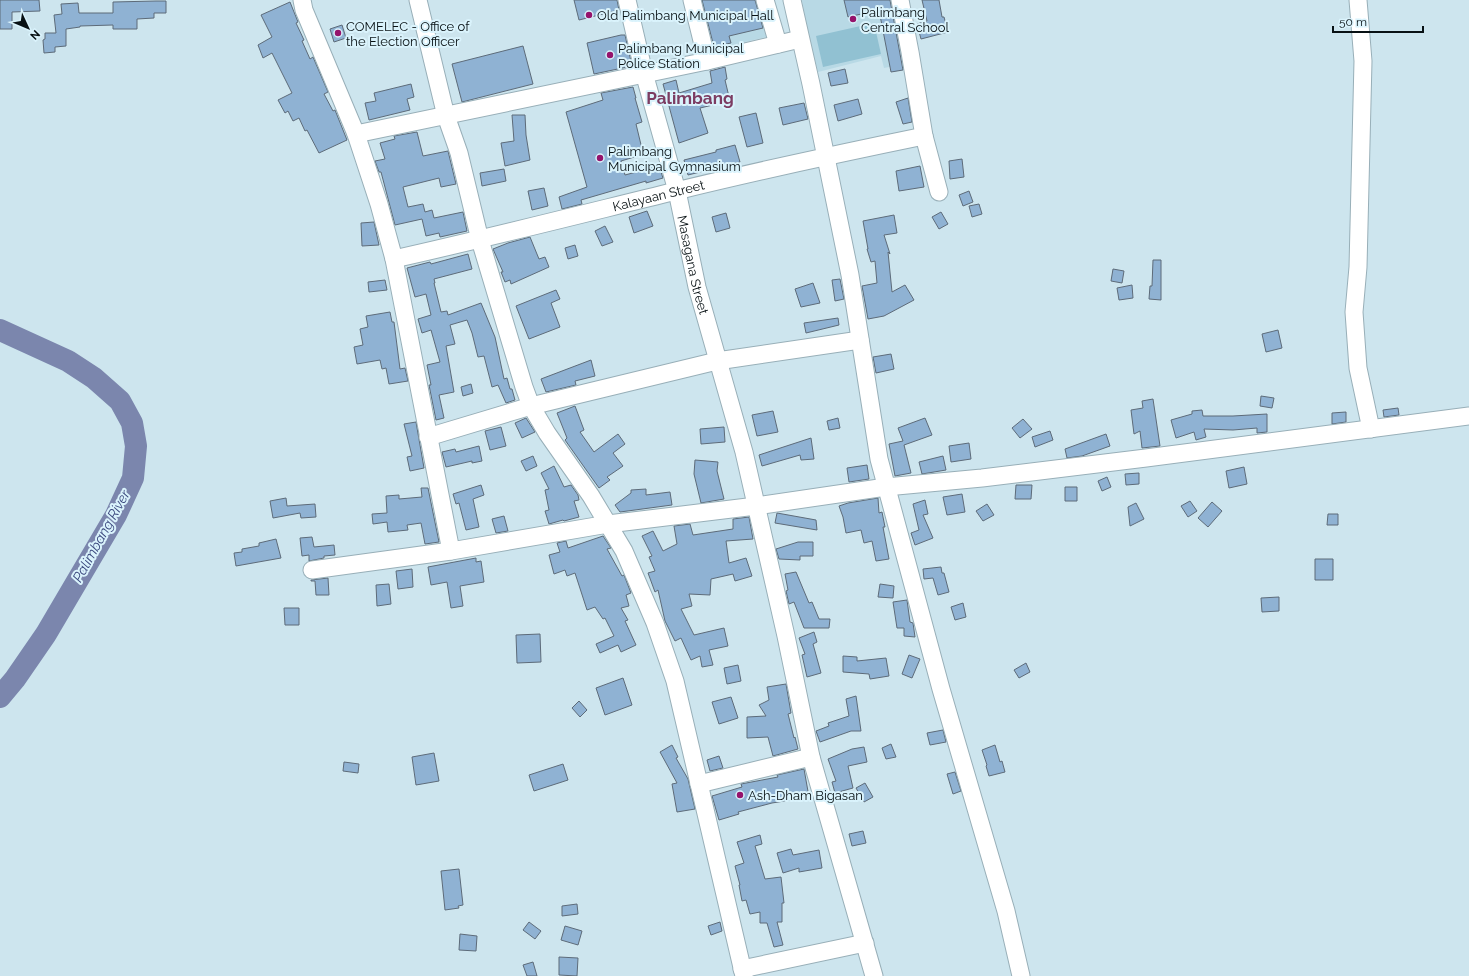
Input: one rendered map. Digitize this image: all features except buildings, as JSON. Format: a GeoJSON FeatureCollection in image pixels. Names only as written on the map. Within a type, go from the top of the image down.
{"type":"FeatureCollection","features":[{"type":"Feature","properties":{"kind":"street"},"geometry":{"type":"LineString","coordinates":[[302,0],[304,10],[356,134],[379,204],[394,259],[451,551]]}},
{"type":"Feature","properties":{"kind":"street"},"geometry":{"type":"LineString","coordinates":[[418,0],[446,116],[459,153],[480,240],[516,363],[531,406],[547,433],[591,496],[624,551],[666,651],[675,681],[743,973],[865,943]]}},
{"type":"Feature","properties":{"kind":"street","name":"Masagana Street"},"geometry":{"type":"LineString","coordinates":[[627,0],[644,74],[677,191],[697,287],[744,452],[786,636],[811,757],[874,976]]}},
{"type":"Feature","properties":{"kind":"street"},"geometry":{"type":"LineString","coordinates":[[692,0],[707,60]]}},
{"type":"Feature","properties":{"kind":"street"},"geometry":{"type":"LineString","coordinates":[[765,0],[778,44]]}},
{"type":"Feature","properties":{"kind":"street"},"geometry":{"type":"LineString","coordinates":[[792,0],[850,275],[879,459],[941,689],[1006,911],[1021,976]]}},
{"type":"Feature","properties":{"kind":"street"},"geometry":{"type":"LineString","coordinates":[[900,0],[924,136],[939,192]]}},
{"type":"Feature","properties":{"kind":"street"},"geometry":{"type":"LineString","coordinates":[[1358,0],[1363,60],[1358,267],[1354,312],[1358,368],[1371,429]]}},
{"type":"Feature","properties":{"kind":"street"},"geometry":{"type":"LineString","coordinates":[[356,134],[644,74],[800,39]]}},
{"type":"Feature","properties":{"kind":"street","name":"Kalayaan Street"},"geometry":{"type":"LineString","coordinates":[[394,259],[480,240],[826,156],[924,136]]}},
{"type":"Feature","properties":{"kind":"street"},"geometry":{"type":"LineString","coordinates":[[428,437],[531,406],[717,361],[860,340]]}},
{"type":"Feature","properties":{"kind":"street"},"geometry":{"type":"LineString","coordinates":[[312,570],[451,551],[608,524],[886,488],[1146,458],[1469,416]]}},
{"type":"Feature","properties":{"kind":"street"},"geometry":{"type":"LineString","coordinates":[[699,784],[811,757]]}},
{"type":"Feature","properties":{"kind":"shaded area"},"geometry":{"type":"Polygon","coordinates":[[[695,0],[763,0],[771,36],[706,51],[695,0]]]}},
{"type":"Feature","properties":{"kind":"shaded area","name":"Palimbang Central School"},"geometry":{"type":"Polygon","coordinates":[[[802,0],[897,0],[910,63],[884,68],[881,56],[818,72],[809,38],[802,0]]]}},
{"type":"Feature","properties":{"kind":"shaded area"},"geometry":{"type":"Polygon","coordinates":[[[874,23],[881,54],[823,67],[816,36],[874,23]]]}},
{"type":"Feature","properties":{"kind":"waterway","name":"Palimbang River"},"geometry":{"type":"LineString","coordinates":[[0,330],[68,361],[94,378],[120,401],[132,423],[136,446],[133,478],[116,515],[46,634],[15,679],[0,697]]}},
{"type":"Feature","properties":{"kind":"place","name":"Old Palimbang Municipal Hall"},"geometry":{"type":"Point","coordinates":[589,15]}},
{"type":"Feature","properties":{"kind":"place","name":"Palimbang Central School"},"geometry":{"type":"Point","coordinates":[853,19]}},
{"type":"Feature","properties":{"kind":"place","name":"COMELEC - Office of the Election Officer"},"geometry":{"type":"Point","coordinates":[338,33]}},
{"type":"Feature","properties":{"kind":"place","name":"Palimbang Municipal Police Station"},"geometry":{"type":"Point","coordinates":[610,55]}},
{"type":"Feature","properties":{"kind":"place","name":"Palimbang Municipal Gymnasium"},"geometry":{"type":"Point","coordinates":[600,158]}},
{"type":"Feature","properties":{"kind":"place","name":"Ash-Dham Bigasan"},"geometry":{"type":"Point","coordinates":[740,795]}},
{"type":"Feature","properties":{"kind":"district","name":"Palimbang"},"geometry":{"type":"Point","coordinates":[690,98]}}]}
